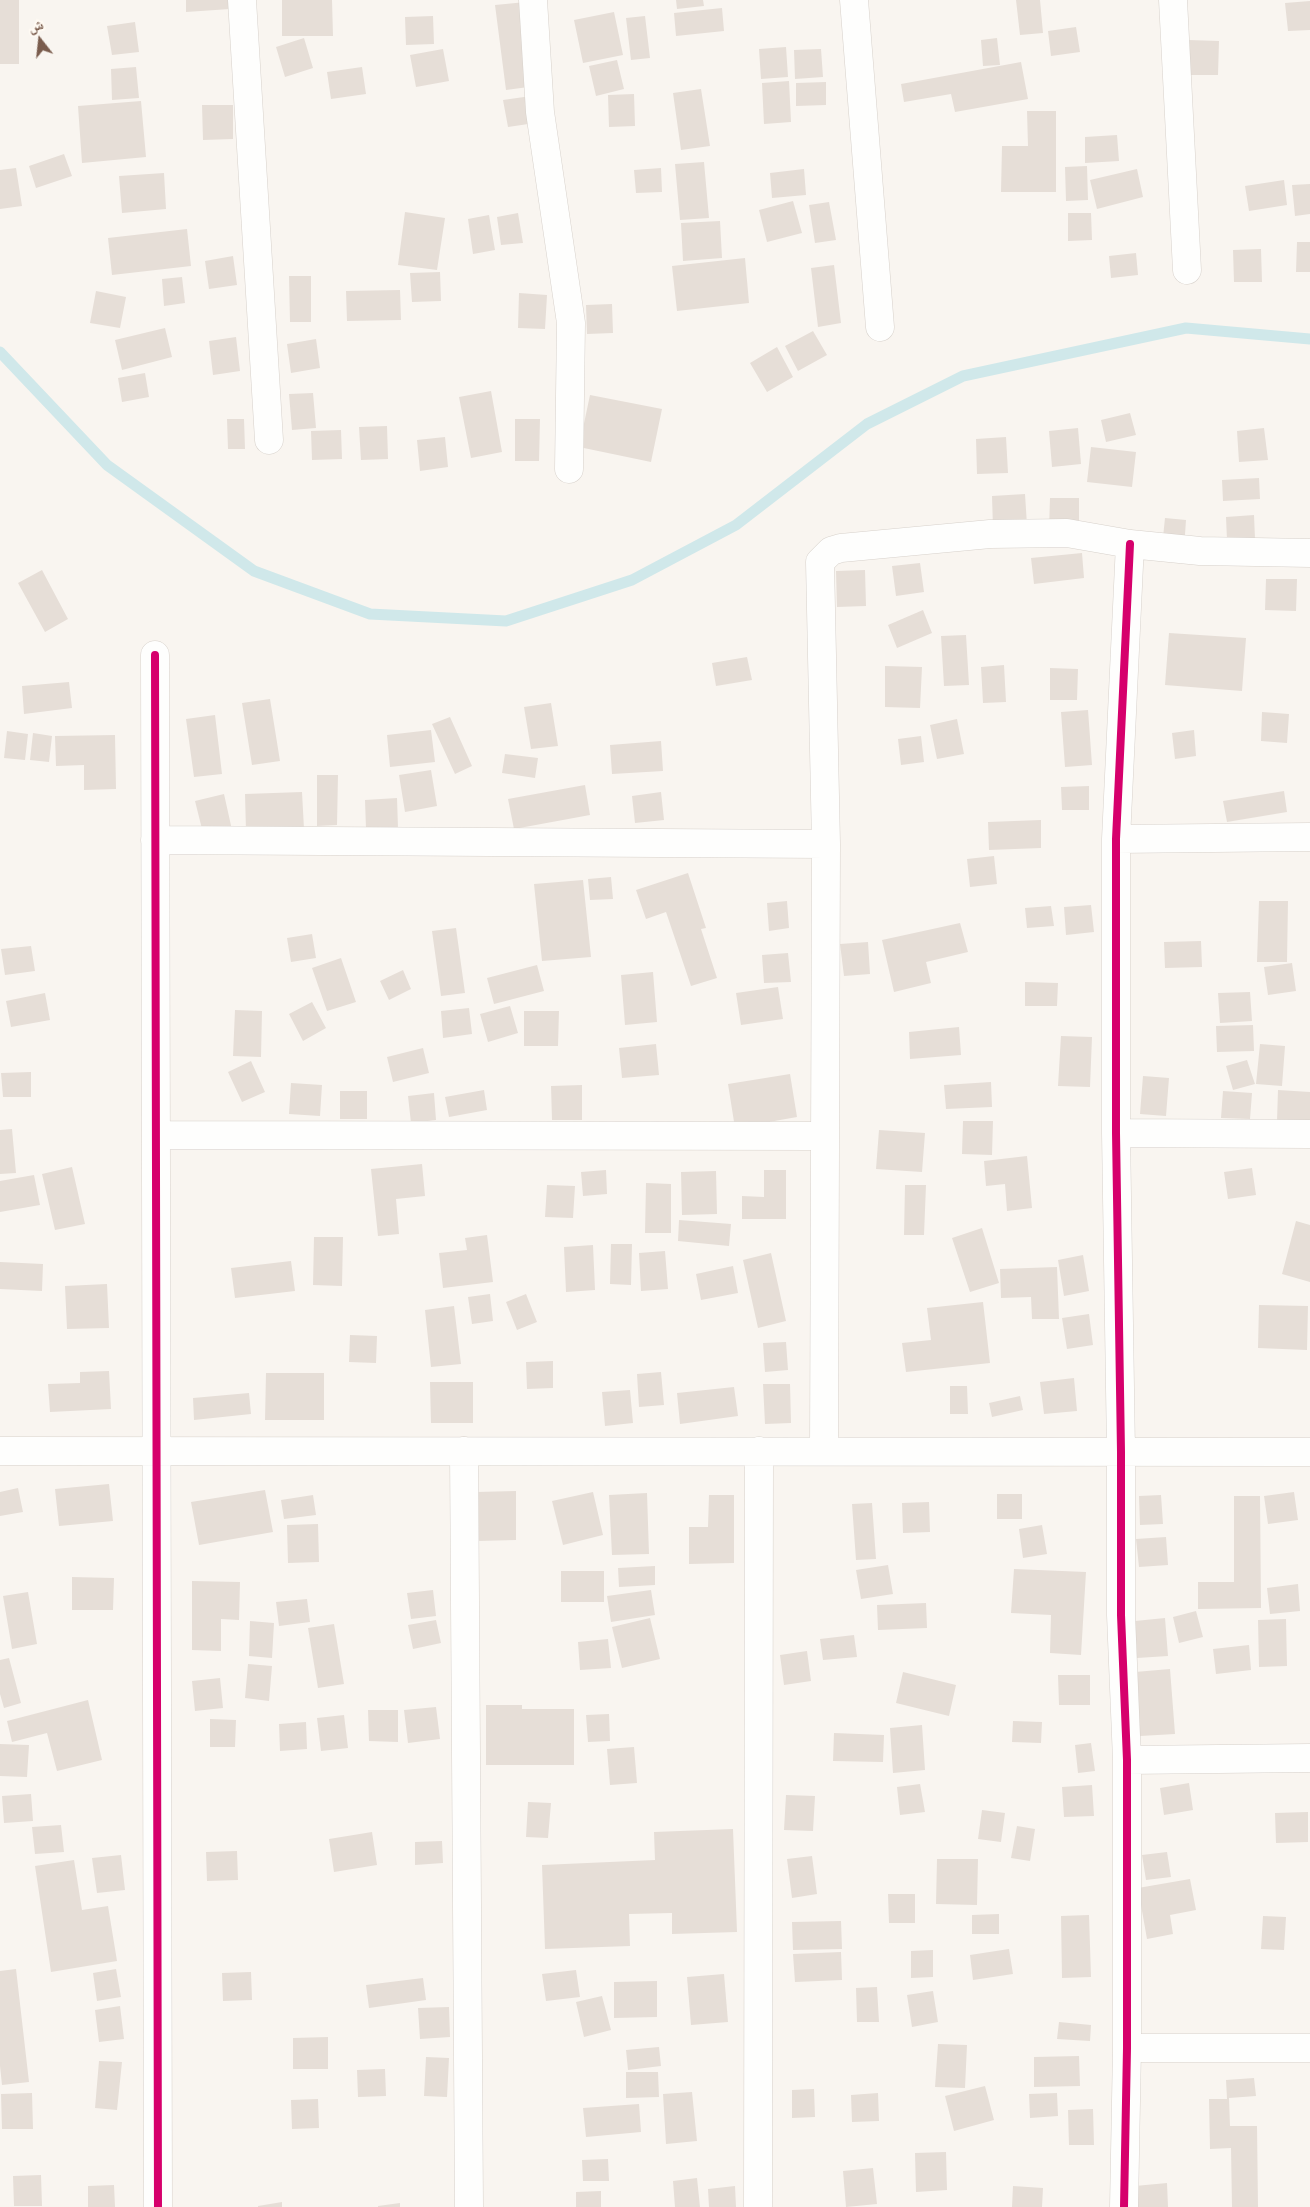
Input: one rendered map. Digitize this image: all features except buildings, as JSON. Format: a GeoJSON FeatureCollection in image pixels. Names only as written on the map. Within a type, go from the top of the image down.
{"type":"FeatureCollection","features":[{"type":"Feature","properties":{"kind":"street"},"geometry":{"type":"LineString","coordinates":[[242,0],[269,440]]}},
{"type":"Feature","properties":{"kind":"street"},"geometry":{"type":"LineString","coordinates":[[533,0],[540,112],[571,323],[569,469]]}},
{"type":"Feature","properties":{"kind":"street"},"geometry":{"type":"LineString","coordinates":[[854,0],[880,327]]}},
{"type":"Feature","properties":{"kind":"street"},"geometry":{"type":"LineString","coordinates":[[1173,0],[1186,270]]}},
{"type":"Feature","properties":{"kind":"street"},"geometry":{"type":"LineString","coordinates":[[824,1451],[826,844],[820,562],[831,551],[841,548],[990,534],[1067,534],[1130,544],[1200,551],[1310,553]]}},
{"type":"Feature","properties":{"kind":"street"},"geometry":{"type":"LineString","coordinates":[[1124,2207],[1127,2048],[1127,1760],[1120,1615],[1121,1452],[1116,1134],[1116,840],[1130,544]]}},
{"type":"Feature","properties":{"kind":"street"},"geometry":{"type":"LineString","coordinates":[[155,655],[158,2207]]}},
{"type":"Feature","properties":{"kind":"street"},"geometry":{"type":"LineString","coordinates":[[1116,840],[1310,837]]}},
{"type":"Feature","properties":{"kind":"street"},"geometry":{"type":"LineString","coordinates":[[155,840],[826,844]]}},
{"type":"Feature","properties":{"kind":"street"},"geometry":{"type":"LineString","coordinates":[[1116,1134],[1310,1134]]}},
{"type":"Feature","properties":{"kind":"street"},"geometry":{"type":"LineString","coordinates":[[156,1135],[824,1136]]}},
{"type":"Feature","properties":{"kind":"street"},"geometry":{"type":"LineString","coordinates":[[0,1451],[1310,1452]]}},
{"type":"Feature","properties":{"kind":"street"},"geometry":{"type":"LineString","coordinates":[[464,1451],[469,2207]]}},
{"type":"Feature","properties":{"kind":"street"},"geometry":{"type":"LineString","coordinates":[[758,2207],[759,1452]]}},
{"type":"Feature","properties":{"kind":"street"},"geometry":{"type":"LineString","coordinates":[[1127,1760],[1310,1758]]}},
{"type":"Feature","properties":{"kind":"street"},"geometry":{"type":"LineString","coordinates":[[1127,2048],[1310,2048]]}},
{"type":"Feature","properties":{"kind":"waterway"},"geometry":{"type":"LineString","coordinates":[[0,352],[107,465],[254,571],[370,614],[506,621],[632,580],[736,525],[867,424],[963,376],[1186,328],[1310,339]]}},
{"type":"Feature","properties":{"kind":"cycle path"},"geometry":{"type":"LineString","coordinates":[[1124,2207],[1127,2048],[1127,1760],[1121,1615],[1121,1452],[1116,1133],[1116,839],[1130,544]]}},
{"type":"Feature","properties":{"kind":"cycle path"},"geometry":{"type":"LineString","coordinates":[[155,655],[158,2207]]}}]}
